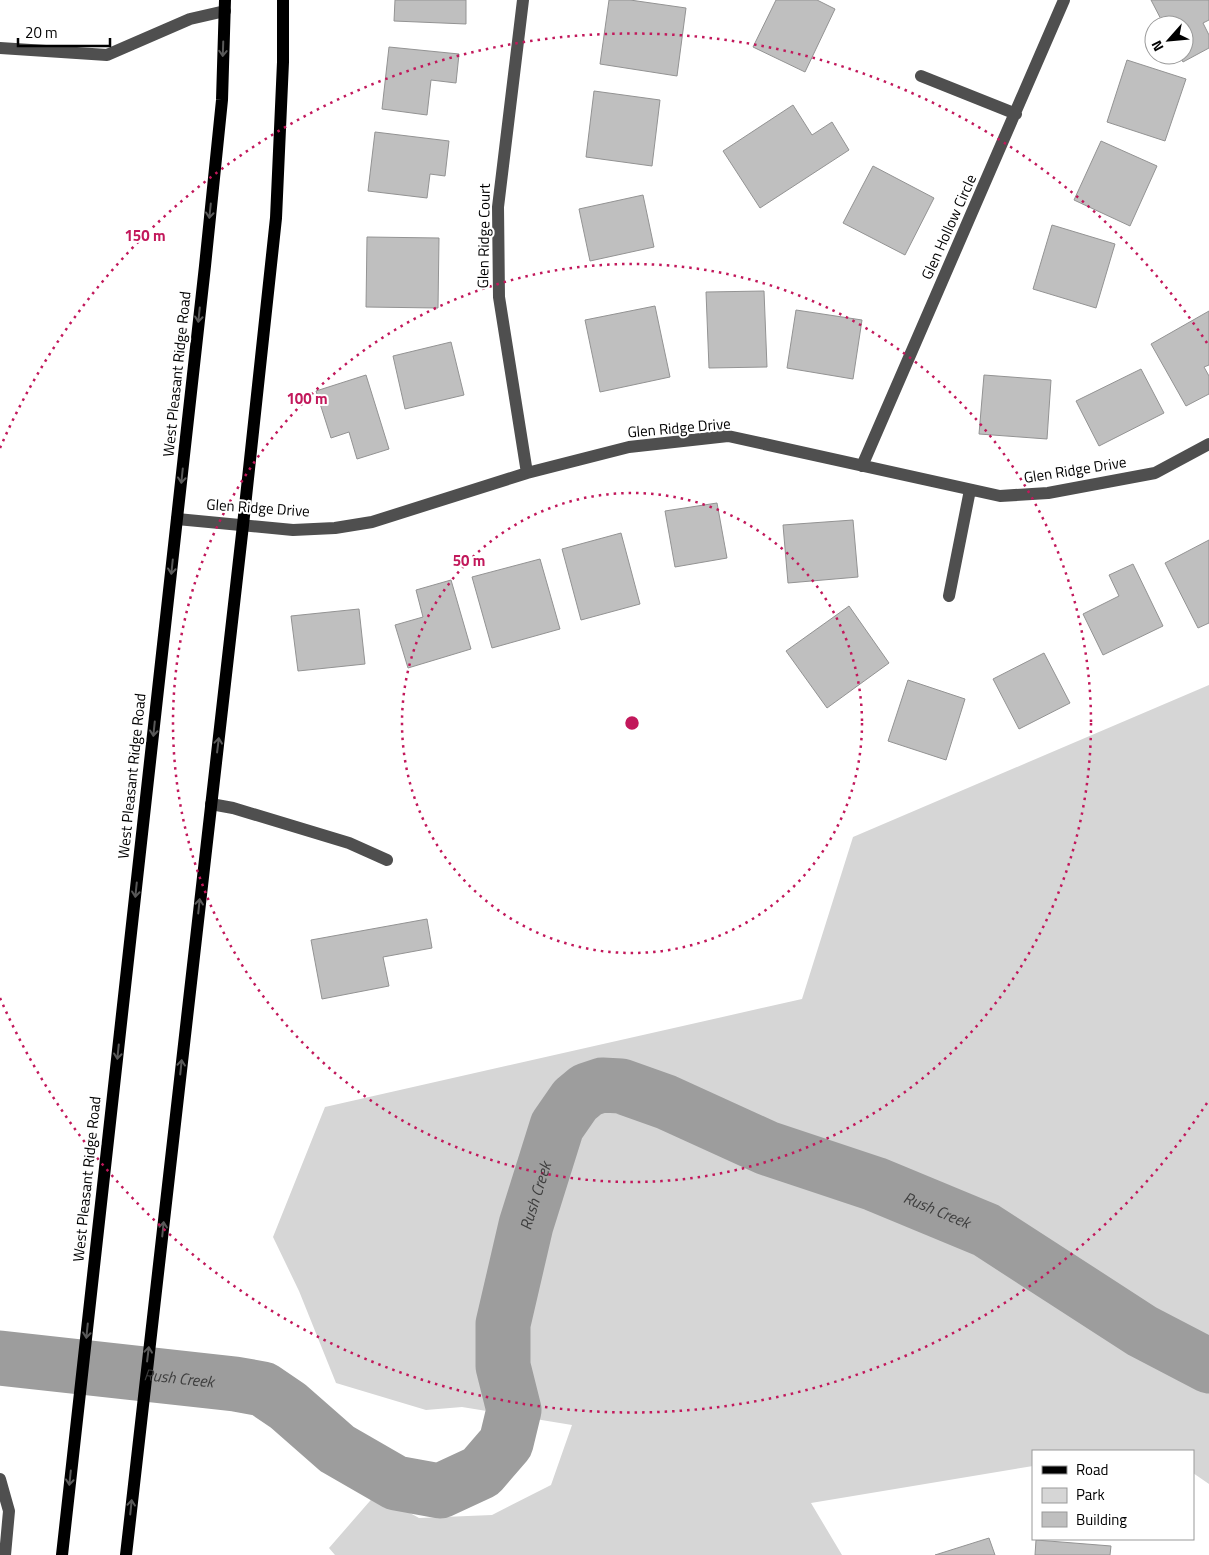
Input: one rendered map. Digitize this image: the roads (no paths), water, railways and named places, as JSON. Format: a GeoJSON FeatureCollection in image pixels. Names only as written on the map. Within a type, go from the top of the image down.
{"type":"FeatureCollection","features":[{"type":"Feature","properties":{"kind":"main road"},"geometry":{"type":"LineString","coordinates":[[126,1555],[276,218],[283,62],[283,0]]}},
{"type":"Feature","properties":{"kind":"main road","name":"West Pleasant Ridge Road"},"geometry":{"type":"LineString","coordinates":[[62,1555],[222,100],[225,6]]}},
{"type":"Feature","properties":{"kind":"street","name":"Glen Ridge Court"},"geometry":{"type":"LineString","coordinates":[[523,0],[498,207],[499,297],[527,473]]}},
{"type":"Feature","properties":{"kind":"street","name":"Glen Hollow Circle"},"geometry":{"type":"LineString","coordinates":[[862,466],[1064,0]]}},
{"type":"Feature","properties":{"kind":"street"},"geometry":{"type":"LineString","coordinates":[[0,48],[107,55],[225,6]]}},
{"type":"Feature","properties":{"kind":"street"},"geometry":{"type":"LineString","coordinates":[[921,76],[1016,114]]}},
{"type":"Feature","properties":{"kind":"street","name":"Glen Ridge Drive"},"geometry":{"type":"LineString","coordinates":[[177,519],[293,530],[335,528],[372,522],[527,473],[629,447],[728,436],[1000,496],[1048,493],[1155,473],[1209,444]]}},
{"type":"Feature","properties":{"kind":"street"},"geometry":{"type":"LineString","coordinates":[[949,596],[970,490]]}},
{"type":"Feature","properties":{"kind":"street"},"geometry":{"type":"LineString","coordinates":[[211,804],[233,808],[349,843],[387,860]]}},
{"type":"Feature","properties":{"kind":"street"},"geometry":{"type":"LineString","coordinates":[[0,1479],[8,1511],[5,1555]]}},
{"type":"Feature","properties":{"kind":"waterway","name":"Rush Creek"},"geometry":{"type":"LineString","coordinates":[[0,1358],[235,1384],[263,1389],[288,1406],[337,1449],[396,1483],[440,1491],[481,1472],[506,1443],[514,1410],[503,1366],[503,1324],[526,1225],[557,1126],[575,1100],[587,1090],[602,1085],[621,1086],[666,1102],[767,1148],[875,1184],[986,1230],[1142,1331],[1209,1366]]}}]}
